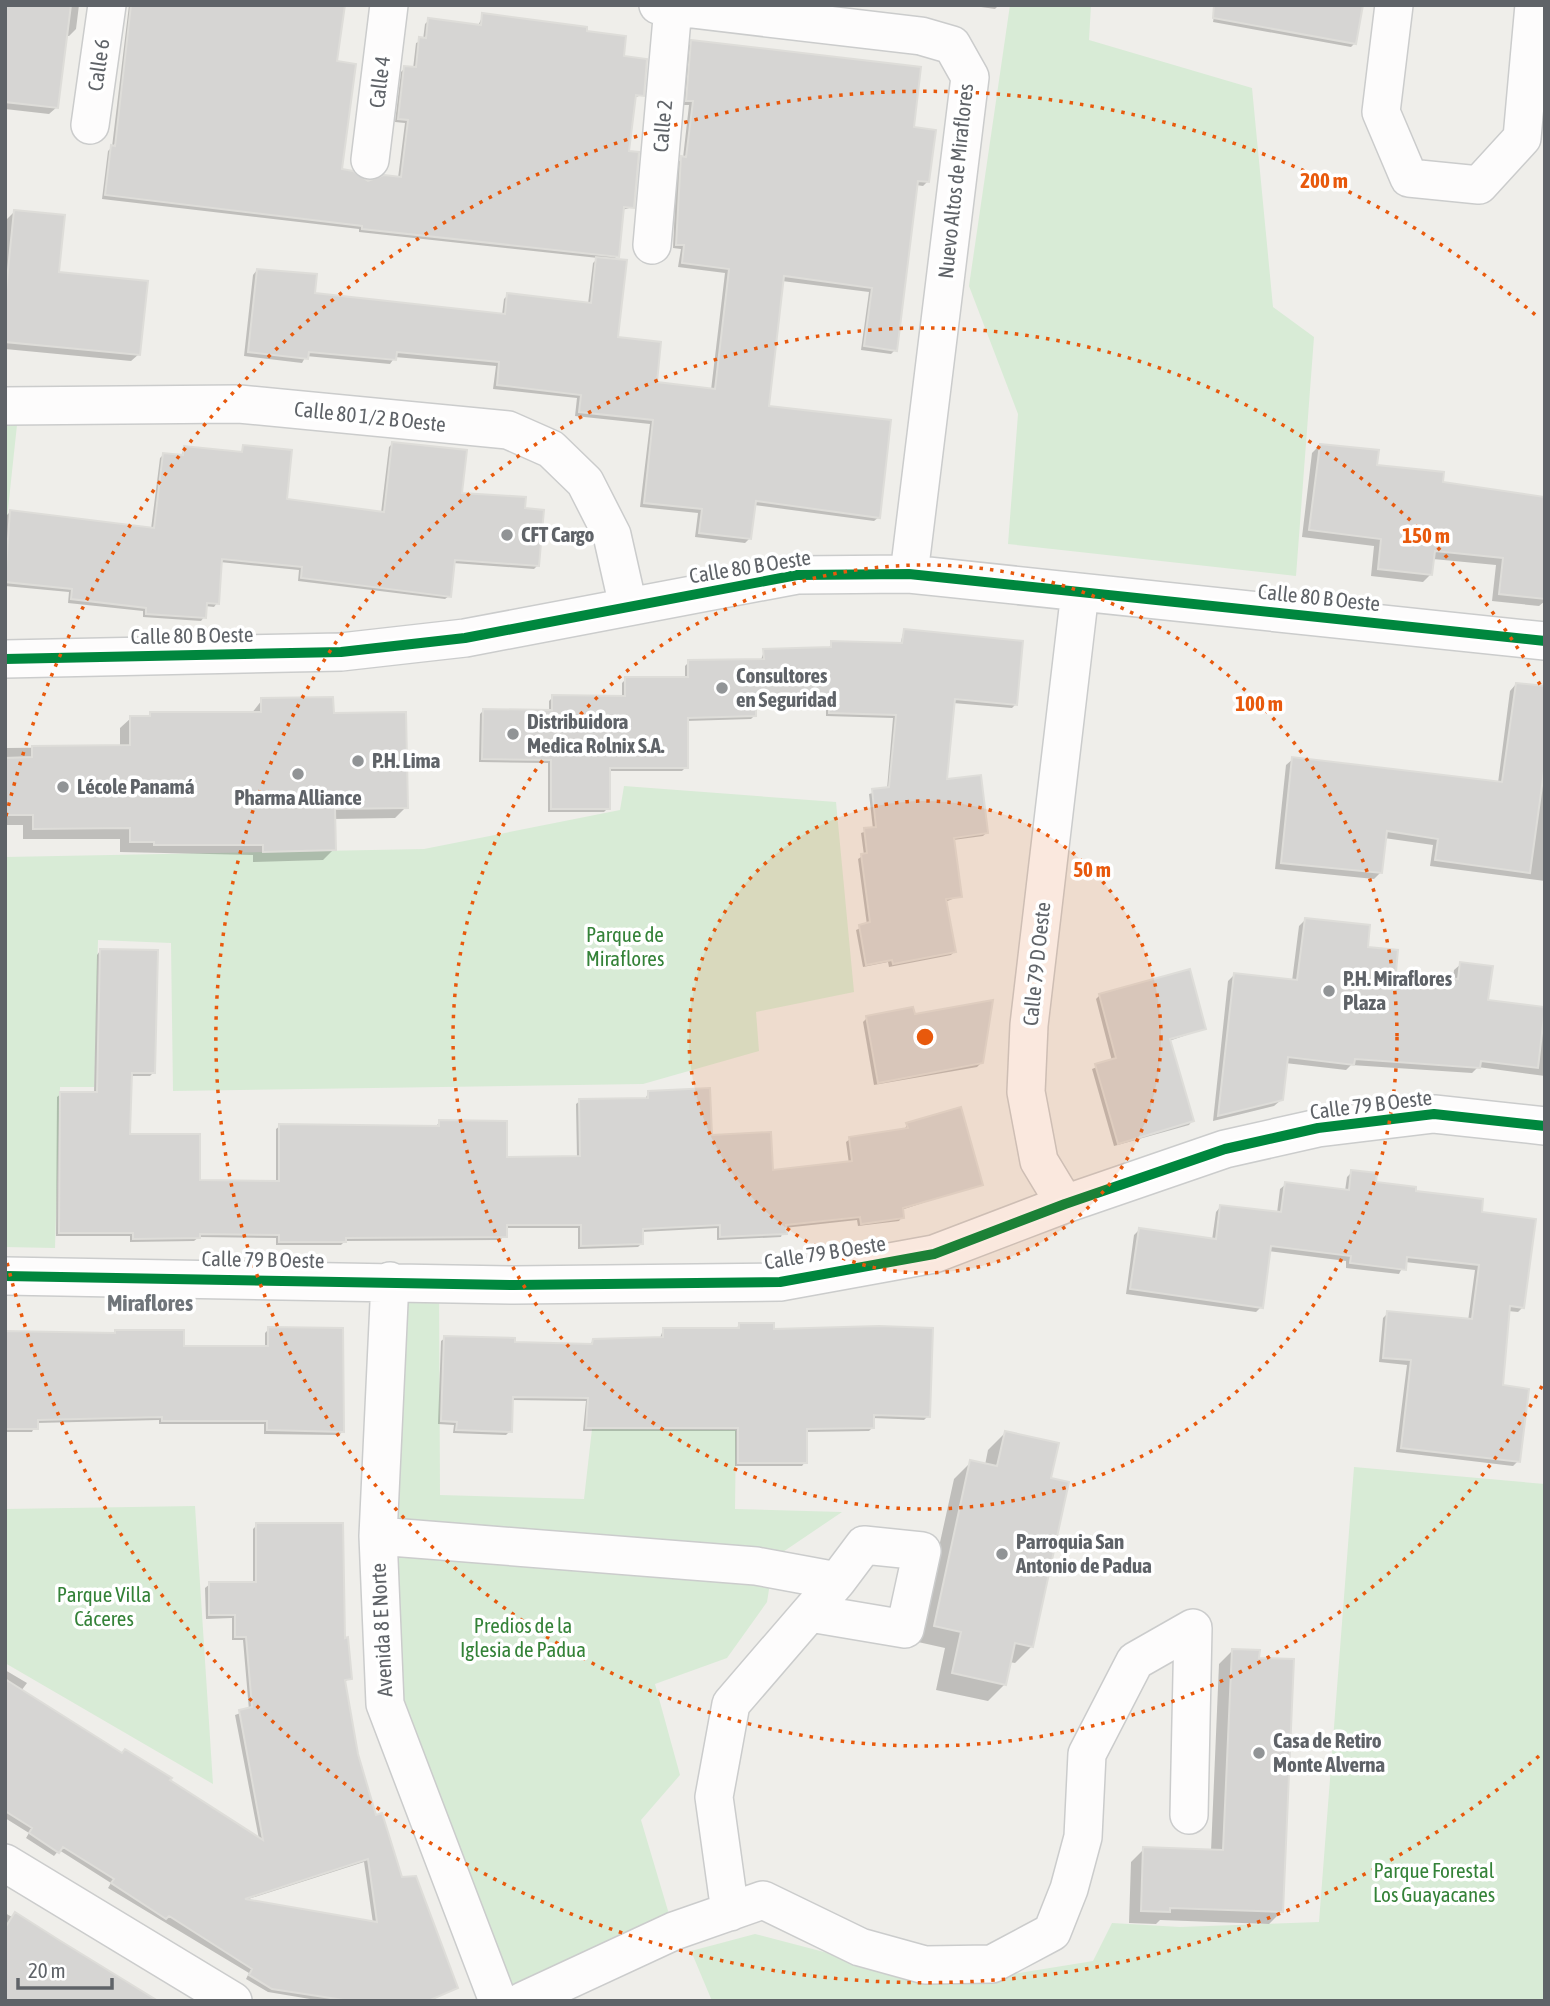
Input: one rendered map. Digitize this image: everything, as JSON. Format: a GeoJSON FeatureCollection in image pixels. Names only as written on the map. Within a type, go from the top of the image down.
{"type":"FeatureCollection","features":[{"type":"Feature","properties":{"kind":"street","name":"Calle 6"},"geometry":{"type":"LineString","coordinates":[[90,125],[107,5]]}},
{"type":"Feature","properties":{"kind":"street","name":"Calle 4"},"geometry":{"type":"LineString","coordinates":[[370,159],[389,5]]}},
{"type":"Feature","properties":{"kind":"street"},"geometry":{"type":"LineString","coordinates":[[1394,5],[1381,112],[1409,178],[1479,185],[1522,138],[1534,5]]}},
{"type":"Feature","properties":{"kind":"street","name":"Nuevo Altos de Miraflores"},"geometry":{"type":"LineString","coordinates":[[665,6],[923,21],[952,46],[970,77],[909,574]]}},
{"type":"Feature","properties":{"kind":"street","name":"Calle 2"},"geometry":{"type":"LineString","coordinates":[[652,245],[665,6]]}},
{"type":"Feature","properties":{"kind":"street","name":"Calle 80 1/2 B Oeste"},"geometry":{"type":"LineString","coordinates":[[5,406],[239,404],[508,430],[551,449],[585,482],[612,535],[628,606]]}},
{"type":"Feature","properties":{"kind":"street","name":"Calle 80 B Oeste"},"geometry":{"type":"LineString","coordinates":[[5,659],[341,652],[465,638],[797,575],[909,574],[1545,641]]}},
{"type":"Feature","properties":{"kind":"street","name":"Calle 79 D Oeste"},"geometry":{"type":"LineString","coordinates":[[1065,1204],[1040,1161],[1026,1092],[1029,1025],[1080,592]]}},
{"type":"Feature","properties":{"kind":"street","name":"Calle 79 B Oeste"},"geometry":{"type":"LineString","coordinates":[[5,1276],[514,1285],[780,1282],[934,1254],[1065,1204],[1225,1149],[1318,1128],[1434,1115],[1545,1126]]}},
{"type":"Feature","properties":{"kind":"street","name":"Avenida 8 E Norte"},"geometry":{"type":"LineString","coordinates":[[390,1281],[378,1536],[385,1704],[498,2001]]}},
{"type":"Feature","properties":{"kind":"street"},"geometry":{"type":"LineString","coordinates":[[378,1536],[756,1566],[837,1581]]}},
{"type":"Feature","properties":{"kind":"street"},"geometry":{"type":"LineString","coordinates":[[730,1912],[714,1797],[731,1704],[837,1581],[864,1545],[922,1551],[905,1629],[810,1613]]}},
{"type":"Feature","properties":{"kind":"street"},"geometry":{"type":"LineString","coordinates":[[523,2001],[674,1931],[763,1900],[860,1947],[925,1965],[992,1964],[1052,1931],[1069,1889],[1083,1837],[1087,1754],[1135,1661],[1193,1628],[1189,1815]]}},
{"type":"Feature","properties":{"kind":"street"},"geometry":{"type":"LineString","coordinates":[[5,1863],[233,2001]]}},
{"type":"Feature","properties":{"kind":"green space"},"geometry":{"type":"Polygon","coordinates":[[[1010,5],[1091,5],[1089,40],[1252,88],[1273,307],[1314,337],[1296,576],[1008,544],[1018,414],[969,286],[1010,5]]]}},
{"type":"Feature","properties":{"kind":"green space"},"geometry":{"type":"Polygon","coordinates":[[[5,425],[17,425],[5,537],[5,425]]]}},
{"type":"Feature","properties":{"kind":"green space","name":"Parque de Miraflores"},"geometry":{"type":"Polygon","coordinates":[[[624,786],[836,802],[854,992],[756,1012],[759,1051],[643,1084],[173,1091],[171,943],[98,940],[94,1087],[60,1087],[55,1248],[5,1247],[5,857],[424,849],[620,810],[624,786]]]}},
{"type":"Feature","properties":{"kind":"green space","name":"Predios de la Iglesia de Padua"},"geometry":{"type":"Polygon","coordinates":[[[390,1281],[439,1283],[440,1495],[584,1499],[592,1429],[736,1430],[735,1509],[842,1512],[774,1558],[767,1602],[727,1658],[655,1684],[680,1775],[641,1820],[674,1931],[498,2001],[385,1704],[390,1281]]]}},
{"type":"Feature","properties":{"kind":"green space","name":"Parque Forestal Los Guayacanes"},"geometry":{"type":"Polygon","coordinates":[[[1354,1467],[1545,1484],[1545,2001],[712,2001],[691,1951],[755,1934],[870,1964],[989,1978],[1093,1961],[1112,1923],[1180,1927],[1319,1922],[1354,1467]]]}},
{"type":"Feature","properties":{"kind":"green space","name":"Parque Villa Cáceres"},"geometry":{"type":"Polygon","coordinates":[[[195,1506],[213,1784],[5,1663],[5,1509],[195,1506]]]}},
{"type":"Feature","properties":{"kind":"building"},"geometry":{"type":"Polygon","coordinates":[[[5,5],[71,5],[58,108],[5,102],[5,5]]]}},
{"type":"Feature","properties":{"kind":"building"},"geometry":{"type":"Polygon","coordinates":[[[131,5],[345,5],[337,61],[356,64],[342,169],[353,171],[368,181],[384,175],[401,177],[408,120],[398,119],[404,66],[416,67],[419,37],[426,38],[428,18],[481,25],[482,13],[587,27],[587,31],[626,36],[624,56],[647,59],[644,96],[636,95],[629,151],[639,152],[634,208],[624,207],[619,257],[362,229],[362,226],[105,195],[111,145],[115,146],[131,5]]]}},
{"type":"Feature","properties":{"kind":"building"},"geometry":{"type":"Polygon","coordinates":[[[1214,5],[1363,5],[1356,44],[1213,18],[1214,5]]]}},
{"type":"Feature","properties":{"kind":"building"},"geometry":{"type":"Polygon","coordinates":[[[691,40],[921,67],[914,127],[936,130],[929,182],[918,181],[897,351],[864,346],[872,288],[784,276],[769,406],[891,420],[880,518],[756,501],[751,539],[699,533],[702,509],[644,503],[653,420],[579,412],[581,395],[497,385],[499,362],[397,352],[396,360],[309,352],[308,359],[248,352],[257,269],[317,274],[315,293],[505,314],[507,293],[591,303],[596,257],[627,260],[618,337],[661,342],[657,382],[715,389],[729,269],[682,263],[684,245],[676,245],[681,156],[686,157],[693,101],[686,101],[691,40]]]}},
{"type":"Feature","properties":{"kind":"building"},"geometry":{"type":"Polygon","coordinates":[[[14,210],[65,215],[59,272],[148,281],[140,355],[5,342],[5,300],[14,210]]]}},
{"type":"Feature","properties":{"kind":"building"},"geometry":{"type":"Polygon","coordinates":[[[392,442],[467,450],[462,493],[526,497],[525,508],[544,510],[539,566],[455,560],[451,597],[301,578],[302,567],[222,559],[219,604],[207,603],[206,618],[146,614],[146,608],[71,599],[72,589],[5,582],[10,510],[154,528],[163,453],[183,455],[184,446],[242,452],[243,445],[292,450],[287,499],[384,512],[392,442]]]}},
{"type":"Feature","properties":{"kind":"building"},"geometry":{"type":"Polygon","coordinates":[[[1320,444],[1379,450],[1377,465],[1444,472],[1443,482],[1545,497],[1545,599],[1499,594],[1503,558],[1435,551],[1432,575],[1378,569],[1381,539],[1309,530],[1320,444]]]}},
{"type":"Feature","properties":{"kind":"building"},"geometry":{"type":"Polygon","coordinates":[[[904,629],[1023,641],[1017,705],[955,699],[947,779],[981,775],[988,833],[954,838],[962,897],[946,899],[956,952],[893,964],[892,960],[866,965],[859,925],[870,922],[861,854],[867,853],[864,828],[876,827],[872,789],[889,787],[896,715],[829,713],[829,698],[756,700],[756,716],[688,718],[688,768],[610,768],[610,809],[551,809],[551,760],[482,759],[483,709],[552,710],[552,695],[625,696],[625,677],[688,677],[688,660],[764,659],[763,649],[831,647],[831,641],[902,643],[904,629]]]}},
{"type":"Feature","properties":{"kind":"building"},"geometry":{"type":"Polygon","coordinates":[[[1516,683],[1545,686],[1545,764],[1530,873],[1435,860],[1438,839],[1387,831],[1382,873],[1281,863],[1292,757],[1502,782],[1516,683]]]}},
{"type":"Feature","properties":{"kind":"building"},"geometry":{"type":"Polygon","coordinates":[[[333,697],[334,713],[406,712],[408,808],[335,809],[336,850],[263,852],[263,845],[154,845],[154,842],[130,842],[130,828],[33,829],[33,815],[5,815],[5,758],[32,757],[32,746],[130,745],[130,716],[150,716],[150,712],[261,712],[261,698],[333,697]]]}},
{"type":"Feature","properties":{"kind":"building"},"geometry":{"type":"Polygon","coordinates":[[[1305,918],[1370,925],[1368,947],[1398,950],[1396,972],[1458,979],[1460,962],[1493,966],[1488,1000],[1545,1007],[1538,1068],[1481,1061],[1480,1068],[1355,1059],[1354,1065],[1288,1057],[1283,1100],[1218,1116],[1234,973],[1297,980],[1305,918]]]}},
{"type":"Feature","properties":{"kind":"building"},"geometry":{"type":"Polygon","coordinates":[[[100,949],[158,950],[155,1073],[132,1073],[130,1134],[200,1134],[200,1180],[279,1181],[279,1124],[439,1126],[439,1120],[507,1121],[507,1157],[580,1156],[579,1099],[648,1098],[648,1091],[710,1088],[712,1135],[771,1132],[773,1170],[852,1161],[849,1137],[908,1128],[906,1123],[961,1107],[983,1185],[903,1208],[904,1218],[861,1224],[860,1217],[786,1225],[787,1234],[720,1237],[720,1225],[643,1229],[643,1244],[581,1246],[581,1225],[507,1225],[507,1237],[346,1238],[346,1242],[279,1242],[279,1235],[200,1234],[200,1238],[133,1239],[133,1233],[59,1233],[60,1092],[97,1092],[100,949]]]}},
{"type":"Feature","properties":{"kind":"building"},"geometry":{"type":"Polygon","coordinates":[[[1190,969],[1206,1029],[1170,1039],[1194,1121],[1118,1144],[1095,1064],[1116,1058],[1099,994],[1190,969]]]}},
{"type":"Feature","properties":{"kind":"building"},"geometry":{"type":"Polygon","coordinates":[[[993,1000],[983,1063],[878,1083],[866,1016],[913,1007],[915,1014],[993,1000]]]}},
{"type":"Feature","properties":{"kind":"building"},"geometry":{"type":"Polygon","coordinates":[[[1351,1170],[1377,1173],[1376,1182],[1416,1187],[1416,1191],[1483,1199],[1482,1212],[1536,1219],[1524,1308],[1510,1306],[1503,1385],[1529,1389],[1520,1462],[1401,1448],[1411,1360],[1383,1358],[1387,1311],[1472,1319],[1479,1265],[1407,1257],[1406,1270],[1350,1263],[1351,1256],[1271,1246],[1263,1308],[1130,1289],[1139,1228],[1216,1239],[1220,1205],[1281,1212],[1285,1182],[1349,1190],[1351,1170]]]}},
{"type":"Feature","properties":{"kind":"building"},"geometry":{"type":"Polygon","coordinates":[[[739,1323],[774,1323],[774,1329],[879,1326],[933,1328],[930,1417],[874,1415],[874,1428],[807,1429],[807,1463],[738,1463],[738,1428],[586,1428],[588,1398],[513,1397],[512,1432],[456,1430],[457,1422],[441,1421],[444,1336],[515,1338],[515,1342],[592,1344],[593,1339],[663,1337],[663,1328],[739,1328],[739,1323]]]}},
{"type":"Feature","properties":{"kind":"building"},"geometry":{"type":"Polygon","coordinates":[[[268,1327],[343,1328],[344,1432],[267,1430],[267,1421],[162,1421],[162,1417],[38,1420],[38,1429],[5,1429],[5,1331],[115,1333],[115,1330],[184,1330],[184,1346],[268,1346],[268,1327]]]}},
{"type":"Feature","properties":{"kind":"building","name":"Parroquia San Antonio de Padua"},"geometry":{"type":"Polygon","coordinates":[[[1005,1431],[1059,1443],[1051,1478],[1069,1482],[1033,1647],[1015,1643],[1006,1685],[952,1673],[961,1632],[934,1626],[970,1460],[997,1466],[1005,1431]]]}},
{"type":"Feature","properties":{"kind":"building"},"geometry":{"type":"Polygon","coordinates":[[[256,1523],[343,1523],[345,1638],[348,1637],[352,1679],[345,1680],[358,1754],[376,1815],[382,1813],[402,1877],[416,1876],[458,1988],[428,2001],[350,2001],[272,1989],[249,1975],[252,1969],[169,1916],[166,1919],[111,1883],[114,1879],[63,1847],[59,1853],[29,1833],[32,1828],[5,1811],[5,1679],[122,1753],[125,1749],[172,1778],[170,1780],[263,1840],[239,1710],[252,1707],[246,1637],[235,1637],[235,1615],[209,1615],[209,1582],[256,1582],[256,1523]],[[368,1859],[245,1899],[377,1922],[368,1859]]]}},
{"type":"Feature","properties":{"kind":"building","name":"Casa de Retiro Monte Alverna"},"geometry":{"type":"Polygon","coordinates":[[[1232,1649],[1260,1650],[1259,1658],[1294,1659],[1283,1912],[1170,1908],[1170,1912],[1141,1911],[1143,1847],[1223,1850],[1232,1649]]]}},
{"type":"Feature","properties":{"kind":"building"},"geometry":{"type":"Polygon","coordinates":[[[15,1912],[158,2001],[5,2001],[5,1928],[15,1912]]]}},
{"type":"Feature","properties":{"kind":"cycle path"},"geometry":{"type":"LineString","coordinates":[[5,659],[341,652],[465,638],[797,575],[909,574],[1545,641]]}},
{"type":"Feature","properties":{"kind":"cycle path"},"geometry":{"type":"LineString","coordinates":[[5,1276],[514,1285],[780,1282],[934,1254],[1065,1204],[1225,1149],[1318,1128],[1434,1114],[1545,1126]]}},
{"type":"Feature","properties":{"kind":"place","name":"CFT Cargo"},"geometry":{"type":"Point","coordinates":[507,535]}},
{"type":"Feature","properties":{"kind":"place","name":"Consultores en Seguridad"},"geometry":{"type":"Point","coordinates":[722,688]}},
{"type":"Feature","properties":{"kind":"place","name":"Distribuidora Medica Rolnix S.A."},"geometry":{"type":"Point","coordinates":[513,734]}},
{"type":"Feature","properties":{"kind":"place","name":"P.H. Lima"},"geometry":{"type":"Point","coordinates":[358,761]}},
{"type":"Feature","properties":{"kind":"place","name":"Pharma Alliance"},"geometry":{"type":"Point","coordinates":[298,774]}},
{"type":"Feature","properties":{"kind":"place","name":"Lécole Panamá"},"geometry":{"type":"Point","coordinates":[63,787]}},
{"type":"Feature","properties":{"kind":"place","name":"P.H. Miraflores Plaza"},"geometry":{"type":"Point","coordinates":[1329,991]}},
{"type":"Feature","properties":{"kind":"place","name":"Parroquia San Antonio de Padua"},"geometry":{"type":"Point","coordinates":[1002,1554]}},
{"type":"Feature","properties":{"kind":"place","name":"Casa de Retiro Monte Alverna"},"geometry":{"type":"Point","coordinates":[1259,1753]}},
{"type":"Feature","properties":{"kind":"district","name":"Miraflores"},"geometry":{"type":"Point","coordinates":[150,1303]}}]}
